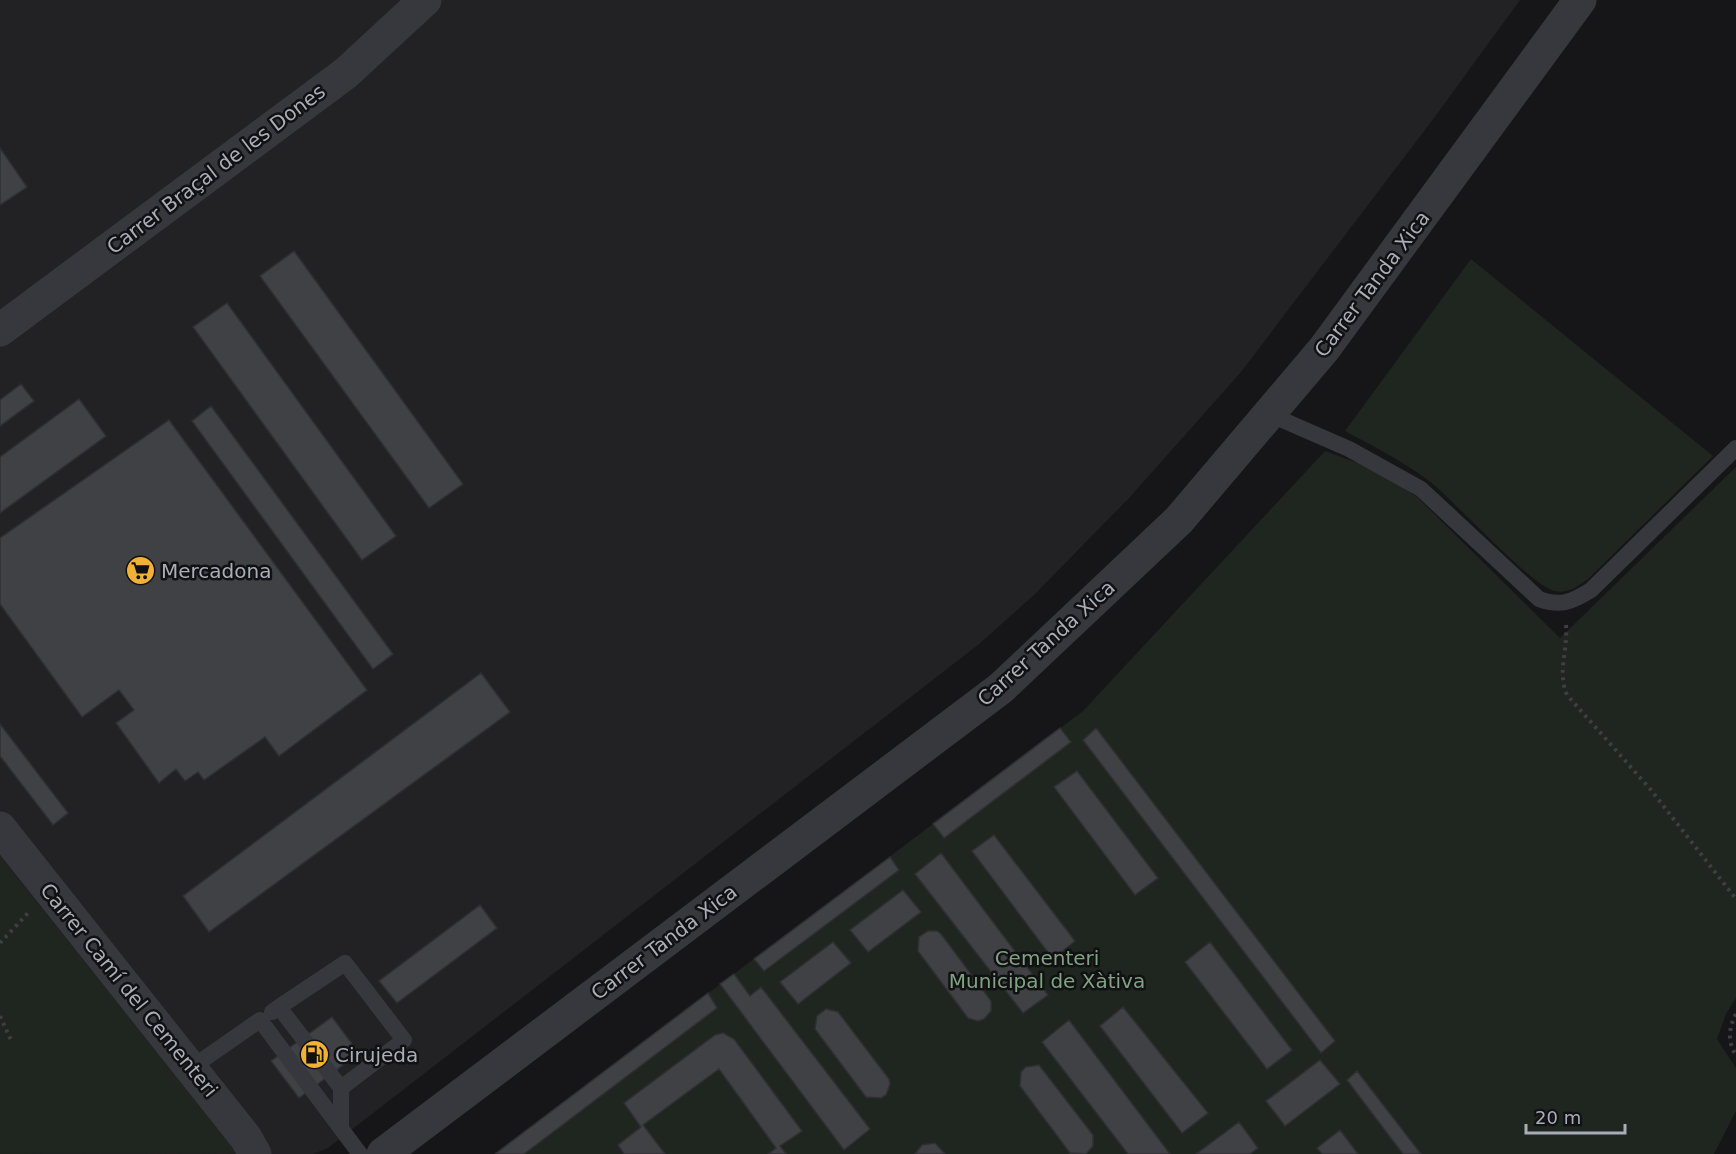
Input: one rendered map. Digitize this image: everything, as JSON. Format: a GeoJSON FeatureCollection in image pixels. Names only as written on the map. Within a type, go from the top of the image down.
{"type":"FeatureCollection","features":[{"type":"Feature","properties":{"kind":"street","name":"Carrer Braçal de les Dones"},"geometry":{"type":"LineString","coordinates":[[0,330],[346,73],[425,0]]}},
{"type":"Feature","properties":{"kind":"street","name":"Carrer Tanda Xica"},"geometry":{"type":"LineString","coordinates":[[383,1154],[1001,688],[1179,520],[1324,349],[1580,0]]}},
{"type":"Feature","properties":{"kind":"street","name":"Carrer Camí del Cementeri"},"geometry":{"type":"LineString","coordinates":[[0,828],[191,1068],[255,1154]]}},
{"type":"Feature","properties":{"kind":"lane"},"geometry":{"type":"LineString","coordinates":[[1269,414],[1349,449],[1421,489],[1539,599],[1551,604],[1564,604],[1591,590],[1736,448]]}},
{"type":"Feature","properties":{"kind":"lane"},"geometry":{"type":"LineString","coordinates":[[191,1068],[345,963],[404,1040],[341,1088]]}},
{"type":"Feature","properties":{"kind":"lane"},"geometry":{"type":"LineString","coordinates":[[279,1006],[341,1088],[341,1128]]}},
{"type":"Feature","properties":{"kind":"lane"},"geometry":{"type":"LineString","coordinates":[[260,1020],[360,1154]]}},
{"type":"Feature","properties":{"kind":"path"},"geometry":{"type":"LineString","coordinates":[[1564,604],[1566,634],[1561,670],[1562,681],[1568,695],[1651,790],[1736,898]]}},
{"type":"Feature","properties":{"kind":"path"},"geometry":{"type":"LineString","coordinates":[[1736,1014],[1730,1027],[1729,1038],[1736,1055]]}},
{"type":"Feature","properties":{"kind":"path"},"geometry":{"type":"LineString","coordinates":[[0,1016],[11,1040]]}},
{"type":"Feature","properties":{"kind":"shaded area"},"geometry":{"type":"Polygon","coordinates":[[[0,0],[1520,0],[1434,118],[1241,372],[1130,497],[1035,594],[978,645],[328,1148],[313,1154],[0,1154],[0,0]]]}},
{"type":"Feature","properties":{"kind":"green space"},"geometry":{"type":"Polygon","coordinates":[[[1471,259],[1713,456],[1588,579],[1569,590],[1560,592],[1544,586],[1511,559],[1428,480],[1398,460],[1345,431],[1471,259]]]}},
{"type":"Feature","properties":{"kind":"green space","name":"Cementeri Municipal de Xàtiva"},"geometry":{"type":"Polygon","coordinates":[[[1325,451],[1377,470],[1417,497],[1560,638],[1736,467],[1736,998],[1726,1014],[1717,1039],[1736,1068],[1736,1111],[1714,1154],[495,1154],[1083,711],[1325,451]]]}},
{"type":"Feature","properties":{"kind":"green space"},"geometry":{"type":"Polygon","coordinates":[[[0,857],[239,1153],[0,1154],[0,857]]]}},
{"type":"Feature","properties":{"kind":"building"},"geometry":{"type":"Polygon","coordinates":[[[0,148],[27,187],[0,205],[0,148]]]}},
{"type":"Feature","properties":{"kind":"building"},"geometry":{"type":"Polygon","coordinates":[[[294,251],[463,484],[429,508],[260,276],[294,251]]]}},
{"type":"Feature","properties":{"kind":"building"},"geometry":{"type":"Polygon","coordinates":[[[227,303],[396,536],[362,560],[193,327],[227,303]]]}},
{"type":"Feature","properties":{"kind":"building"},"geometry":{"type":"Polygon","coordinates":[[[21,384],[34,401],[0,426],[0,400],[21,384]]]}},
{"type":"Feature","properties":{"kind":"building"},"geometry":{"type":"Polygon","coordinates":[[[79,399],[106,436],[0,513],[0,457],[79,399]]]}},
{"type":"Feature","properties":{"kind":"building"},"geometry":{"type":"Polygon","coordinates":[[[211,406],[393,654],[373,669],[192,421],[211,406]]]}},
{"type":"Feature","properties":{"kind":"building","name":"Mercadona"},"geometry":{"type":"Polygon","coordinates":[[[169,420],[367,690],[279,756],[265,737],[204,780],[198,772],[185,781],[176,769],[159,783],[116,723],[134,710],[119,690],[82,717],[0,604],[0,538],[169,420]]]}},
{"type":"Feature","properties":{"kind":"building"},"geometry":{"type":"Polygon","coordinates":[[[481,673],[510,712],[209,932],[183,896],[481,673]]]}},
{"type":"Feature","properties":{"kind":"building"},"geometry":{"type":"Polygon","coordinates":[[[0,724],[68,813],[53,825],[0,756],[0,724]]]}},
{"type":"Feature","properties":{"kind":"building"},"geometry":{"type":"Polygon","coordinates":[[[1060,728],[1071,742],[944,838],[933,824],[1060,728]]]}},
{"type":"Feature","properties":{"kind":"building"},"geometry":{"type":"Polygon","coordinates":[[[1096,728],[1335,1041],[1321,1053],[1083,740],[1096,728]]]}},
{"type":"Feature","properties":{"kind":"building"},"geometry":{"type":"Polygon","coordinates":[[[1077,771],[1158,878],[1135,895],[1054,787],[1077,771]]]}},
{"type":"Feature","properties":{"kind":"building"},"geometry":{"type":"Polygon","coordinates":[[[994,835],[1075,941],[1053,959],[972,851],[994,835]]]}},
{"type":"Feature","properties":{"kind":"building"},"geometry":{"type":"Polygon","coordinates":[[[941,853],[1048,995],[1023,1013],[915,874],[941,853]]]}},
{"type":"Feature","properties":{"kind":"building"},"geometry":{"type":"Polygon","coordinates":[[[890,857],[899,870],[764,971],[754,959],[890,857]]]}},
{"type":"Feature","properties":{"kind":"building"},"geometry":{"type":"Polygon","coordinates":[[[903,890],[921,912],[868,952],[850,930],[903,890]]]}},
{"type":"Feature","properties":{"kind":"building"},"geometry":{"type":"Polygon","coordinates":[[[480,905],[497,928],[397,1003],[379,981],[480,905]]]}},
{"type":"Feature","properties":{"kind":"building"},"geometry":{"type":"Polygon","coordinates":[[[928,931],[937,931],[941,934],[991,1001],[991,1011],[984,1019],[978,1021],[968,1018],[918,951],[919,937],[928,931]]]}},
{"type":"Feature","properties":{"kind":"building"},"geometry":{"type":"Polygon","coordinates":[[[833,942],[851,963],[798,1004],[780,982],[833,942]]]}},
{"type":"Feature","properties":{"kind":"building"},"geometry":{"type":"Polygon","coordinates":[[[1210,942],[1292,1050],[1267,1069],[1185,962],[1210,942]]]}},
{"type":"Feature","properties":{"kind":"building"},"geometry":{"type":"Polygon","coordinates":[[[734,974],[750,996],[761,987],[870,1129],[844,1150],[720,984],[734,974]]]}},
{"type":"Feature","properties":{"kind":"building"},"geometry":{"type":"Polygon","coordinates":[[[708,993],[717,1008],[524,1154],[495,1154],[708,993]]]}},
{"type":"Feature","properties":{"kind":"building"},"geometry":{"type":"Polygon","coordinates":[[[1123,1007],[1208,1113],[1182,1133],[1100,1026],[1123,1007]]]}},
{"type":"Feature","properties":{"kind":"building"},"geometry":{"type":"Polygon","coordinates":[[[826,1009],[838,1012],[889,1079],[890,1084],[886,1095],[881,1098],[866,1097],[815,1029],[817,1016],[826,1009]]]}},
{"type":"Feature","properties":{"kind":"building"},"geometry":{"type":"Polygon","coordinates":[[[332,1017],[359,1053],[299,1098],[271,1061],[332,1017]]]}},
{"type":"Feature","properties":{"kind":"building"},"geometry":{"type":"Polygon","coordinates":[[[1069,1020],[1170,1154],[1128,1154],[1042,1042],[1069,1020]]]}},
{"type":"Feature","properties":{"kind":"building"},"geometry":{"type":"Polygon","coordinates":[[[723,1033],[734,1039],[802,1131],[780,1146],[786,1154],[768,1154],[776,1148],[719,1069],[643,1125],[665,1154],[624,1154],[618,1145],[641,1127],[624,1103],[715,1035],[723,1033]]]}},
{"type":"Feature","properties":{"kind":"building"},"geometry":{"type":"Polygon","coordinates":[[[1320,1060],[1340,1084],[1285,1126],[1266,1101],[1320,1060]]]}},
{"type":"Feature","properties":{"kind":"building"},"geometry":{"type":"Polygon","coordinates":[[[1039,1065],[1093,1135],[1093,1146],[1086,1154],[1070,1153],[1020,1086],[1021,1072],[1026,1067],[1039,1065]]]}},
{"type":"Feature","properties":{"kind":"building"},"geometry":{"type":"Polygon","coordinates":[[[1357,1071],[1421,1154],[1403,1154],[1347,1080],[1357,1071]]]}},
{"type":"Feature","properties":{"kind":"building"},"geometry":{"type":"Polygon","coordinates":[[[1239,1122],[1258,1148],[1250,1154],[1196,1154],[1239,1122]]]}},
{"type":"Feature","properties":{"kind":"building"},"geometry":{"type":"Polygon","coordinates":[[[1340,1130],[1358,1154],[1322,1154],[1317,1148],[1340,1130]]]}},
{"type":"Feature","properties":{"kind":"building"},"geometry":{"type":"Polygon","coordinates":[[[935,1143],[945,1154],[915,1154],[922,1145],[935,1143]]]}},
{"type":"Feature","properties":{"kind":"place","name":"Mercadona"},"geometry":{"type":"Point","coordinates":[140,571]}},
{"type":"Feature","properties":{"kind":"place","name":"Cirujeda"},"geometry":{"type":"Point","coordinates":[314,1055]}}]}
